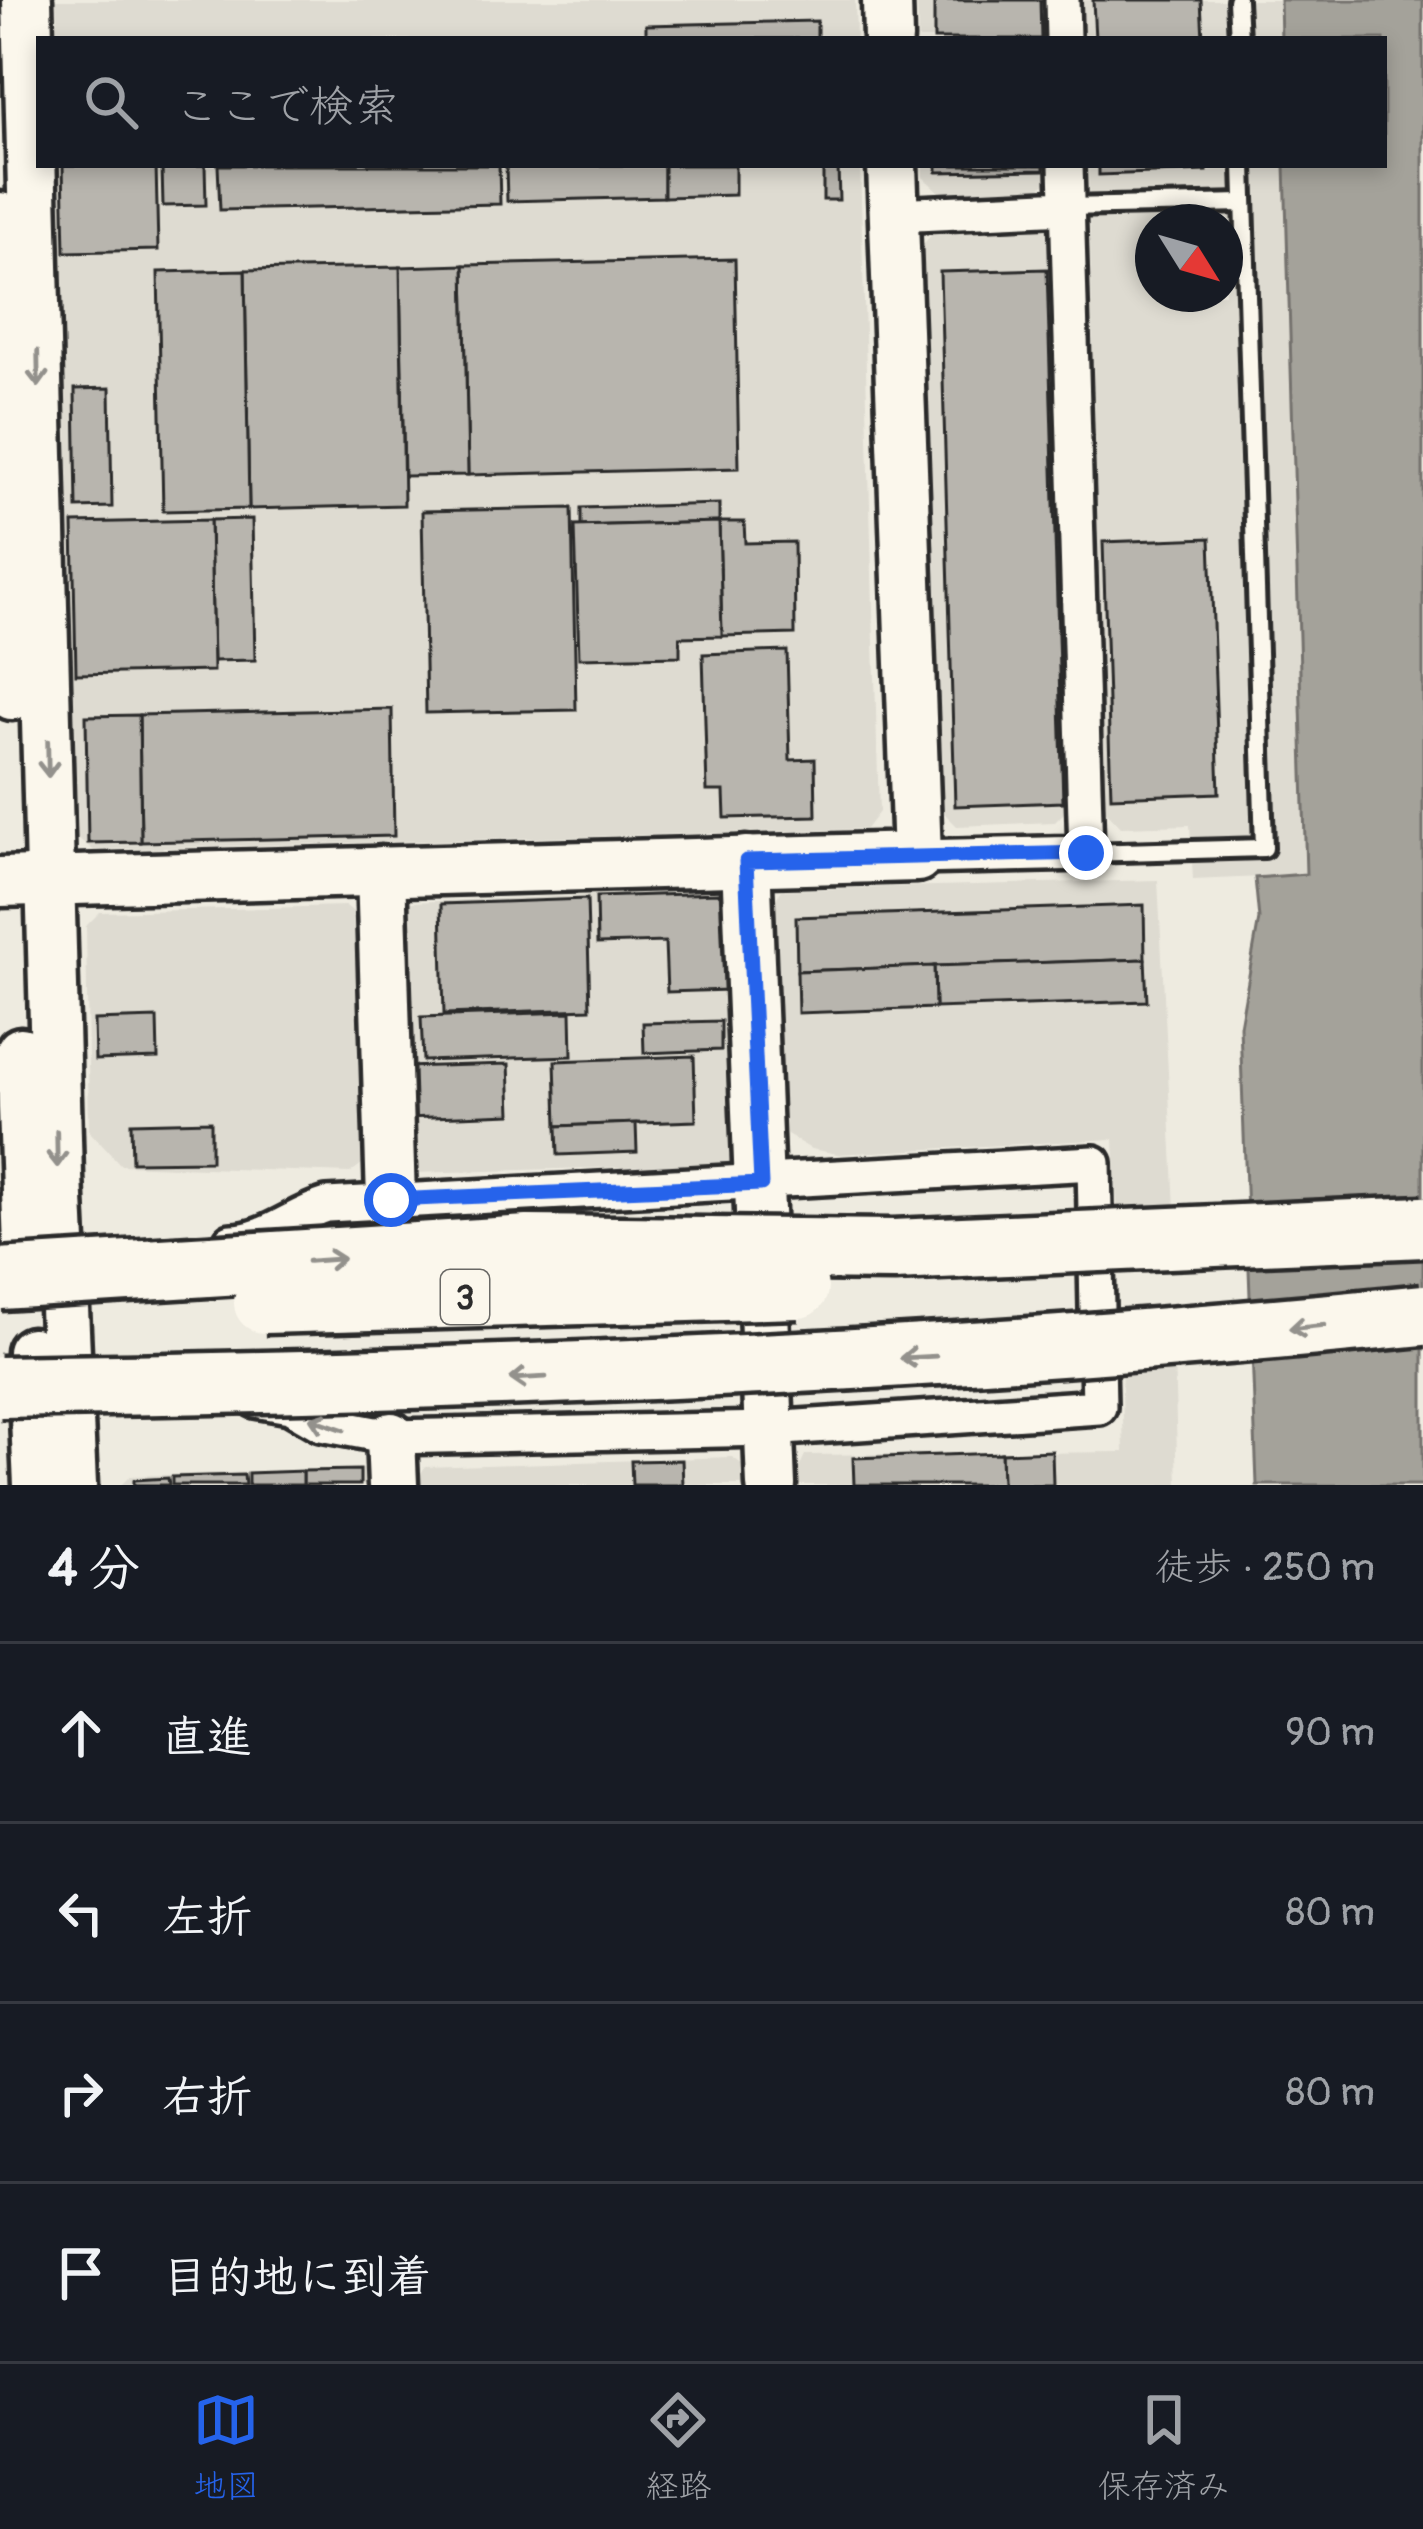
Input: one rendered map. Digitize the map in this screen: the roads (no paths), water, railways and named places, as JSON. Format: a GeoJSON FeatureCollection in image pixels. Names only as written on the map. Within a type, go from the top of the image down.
{"type":"FeatureCollection","features":[{"type":"Feature","properties":{"kind":"highway"},"geometry":{"type":"LineString","coordinates":[[22,1253],[528,1246],[894,1250],[1423,1227]]}},
{"type":"Feature","properties":{"kind":"highway","name":"3"},"geometry":{"type":"LineString","coordinates":[[930,1284],[1423,1242]]}},
{"type":"Feature","properties":{"kind":"highway","name":"3"},"geometry":{"type":"LineString","coordinates":[[0,1311],[930,1284],[1423,1264]]}},
{"type":"Feature","properties":{"kind":"highway"},"geometry":{"type":"LineString","coordinates":[[26,1408],[1120,1346],[1423,1315]]}},
{"type":"Feature","properties":{"kind":"street"},"geometry":{"type":"LineString","coordinates":[[27,0],[9,228],[23,882],[22,1253],[26,1408],[38,1485]]}},
{"type":"Feature","properties":{"kind":"street"},"geometry":{"type":"LineString","coordinates":[[886,0],[888,36]]}},
{"type":"Feature","properties":{"kind":"street"},"geometry":{"type":"LineString","coordinates":[[1062,0],[1063,36]]}},
{"type":"Feature","properties":{"kind":"street"},"geometry":{"type":"LineString","coordinates":[[892,168],[917,856]]}},
{"type":"Feature","properties":{"kind":"street"},"geometry":{"type":"LineString","coordinates":[[23,882],[1086,853],[1066,168]]}},
{"type":"Feature","properties":{"kind":"street"},"geometry":{"type":"LineString","coordinates":[[894,214],[1067,207]]}},
{"type":"Feature","properties":{"kind":"street"},"geometry":{"type":"LineString","coordinates":[[746,861],[771,1485]]}},
{"type":"Feature","properties":{"kind":"street"},"geometry":{"type":"LineString","coordinates":[[381,872],[391,1200]]}},
{"type":"Feature","properties":{"kind":"street"},"geometry":{"type":"LineString","coordinates":[[22,1253],[244,1241],[327,1204],[1094,1163],[1099,1408],[769,1429],[391,1437],[321,1424],[267,1400],[26,1408]]}},
{"type":"Feature","properties":{"kind":"street"},"geometry":{"type":"LineString","coordinates":[[26,1408],[72,1485]]}},
{"type":"Feature","properties":{"kind":"street"},"geometry":{"type":"LineString","coordinates":[[391,1437],[393,1485]]}},
{"type":"Feature","properties":{"kind":"lane"},"geometry":{"type":"LineString","coordinates":[[1238,0],[1239,36]]}},
{"type":"Feature","properties":{"kind":"lane"},"geometry":{"type":"LineString","coordinates":[[1086,853],[1264,848],[1243,168]]}},
{"type":"Feature","properties":{"kind":"lane"},"geometry":{"type":"LineString","coordinates":[[1067,207],[1244,203]]}}]}
